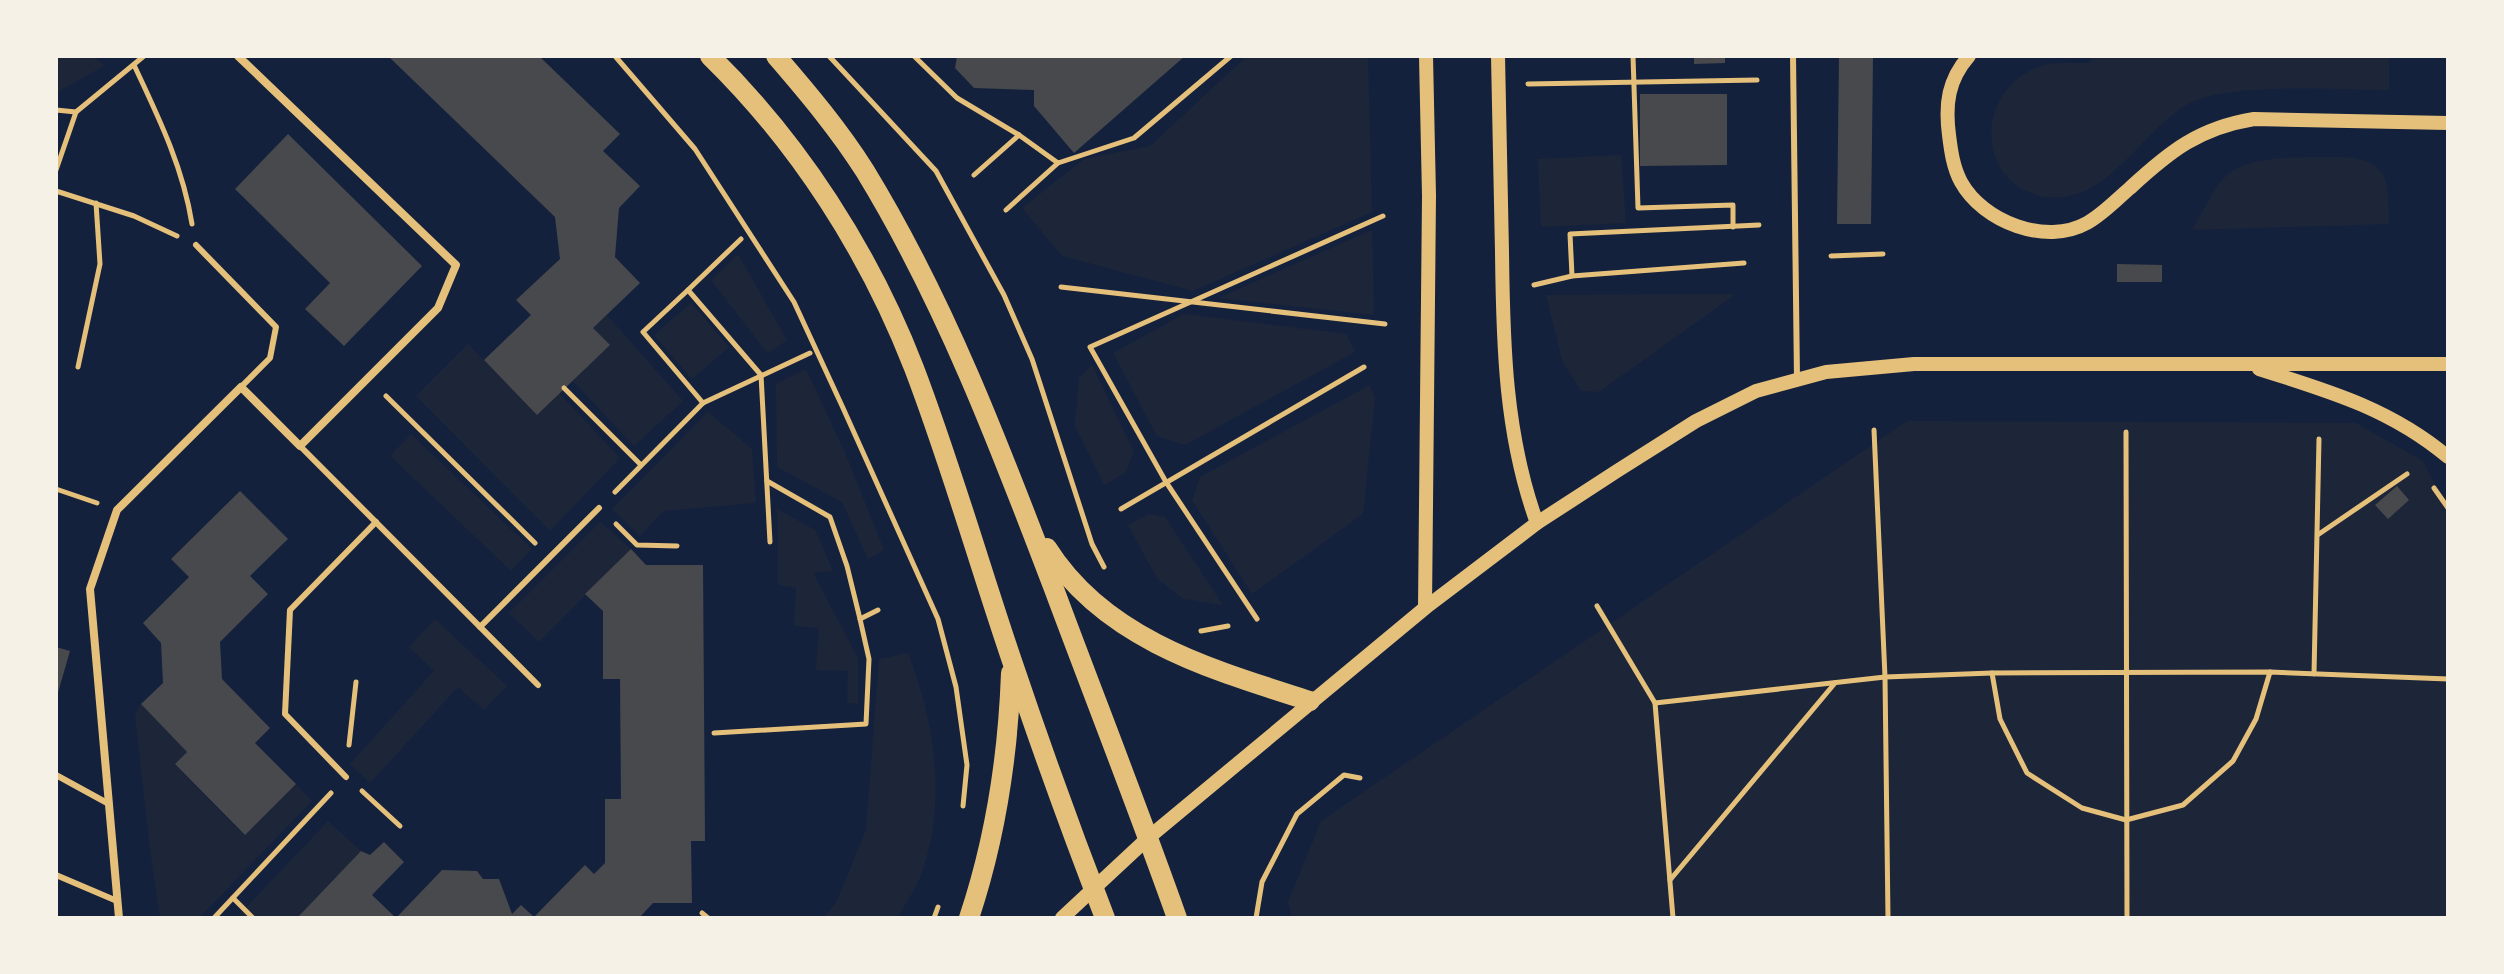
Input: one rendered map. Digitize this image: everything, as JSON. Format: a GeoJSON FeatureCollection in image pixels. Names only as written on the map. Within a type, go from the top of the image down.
{"type":"FeatureCollection","features":[{"type":"Feature","properties":{"kind":"main road"},"geometry":{"type":"LineString","coordinates":[[710,56],[784,138],[827,198],[873,279],[913,366],[983,567],[1012,661],[1105,918]]}},
{"type":"Feature","properties":{"kind":"main road"},"geometry":{"type":"LineString","coordinates":[[776,56],[817,104],[864,170],[950,331],[1026,515],[1177,918]]}},
{"type":"Feature","properties":{"kind":"main road"},"geometry":{"type":"LineString","coordinates":[[1026,515],[1055,561],[1106,614],[1154,644],[1207,667],[1310,701]]}},
{"type":"Feature","properties":{"kind":"main road"},"geometry":{"type":"LineString","coordinates":[[969,918],[997,819],[1007,752],[1012,661]]}},
{"type":"Feature","properties":{"kind":"street"},"geometry":{"type":"LineString","coordinates":[[119,918],[90,589],[117,510],[241,387],[300,446],[438,308],[456,265],[238,56]]}},
{"type":"Feature","properties":{"kind":"street"},"geometry":{"type":"LineString","coordinates":[[1425,608],[1429,211],[1426,56]]}},
{"type":"Feature","properties":{"kind":"street"},"geometry":{"type":"LineString","coordinates":[[1498,56],[1503,348],[1514,443],[1523,485],[1537,523]]}},
{"type":"Feature","properties":{"kind":"street"},"geometry":{"type":"LineString","coordinates":[[1969,56],[1954,76],[1946,112],[1954,167],[1972,198],[1992,215],[2038,231],[2064,232],[2087,224],[2181,145],[2231,123],[2254,119],[2448,123]]}},
{"type":"Feature","properties":{"kind":"street"},"geometry":{"type":"LineString","coordinates":[[1062,918],[1148,838],[1425,608],[1537,523],[1696,421],[1756,391],[1797,378],[1861,367],[1914,364],[2448,364]]}},
{"type":"Feature","properties":{"kind":"street"},"geometry":{"type":"LineString","coordinates":[[2247,365],[2339,394],[2380,411],[2424,437],[2448,457]]}},
{"type":"Feature","properties":{"kind":"lane"},"geometry":{"type":"LineString","coordinates":[[1793,56],[1797,378]]}},
{"type":"Feature","properties":{"kind":"lane"},"geometry":{"type":"LineString","coordinates":[[196,245],[276,327],[270,358],[241,387]]}},
{"type":"Feature","properties":{"kind":"lane"},"geometry":{"type":"LineString","coordinates":[[300,446],[538,685]]}},
{"type":"Feature","properties":{"kind":"lane"},"geometry":{"type":"LineString","coordinates":[[480,627],[599,508]]}},
{"type":"Feature","properties":{"kind":"lane"},"geometry":{"type":"LineString","coordinates":[[346,777],[285,714],[290,610],[376,522]]}},
{"type":"Feature","properties":{"kind":"lane"},"geometry":{"type":"LineString","coordinates":[[56,775],[109,804]]}},
{"type":"Feature","properties":{"kind":"lane"},"geometry":{"type":"LineString","coordinates":[[56,875],[117,901]]}},
{"type":"Feature","properties":{"kind":"path"},"geometry":{"type":"LineString","coordinates":[[56,170],[76,112],[144,56]]}},
{"type":"Feature","properties":{"kind":"path"},"geometry":{"type":"LineString","coordinates":[[615,56],[695,149],[794,302],[850,422],[938,619],[956,687],[967,765],[963,810]]}},
{"type":"Feature","properties":{"kind":"path"},"geometry":{"type":"LineString","coordinates":[[829,56],[936,171],[1004,295],[1032,359],[1092,544],[1105,569]]}},
{"type":"Feature","properties":{"kind":"path"},"geometry":{"type":"LineString","coordinates":[[914,56],[957,98],[1019,135],[1058,163]]}},
{"type":"Feature","properties":{"kind":"path"},"geometry":{"type":"LineString","coordinates":[[1006,210],[1058,163],[1134,138],[1231,56]]}},
{"type":"Feature","properties":{"kind":"path"},"geometry":{"type":"LineString","coordinates":[[1633,56],[1638,208],[1733,205],[1733,227]]}},
{"type":"Feature","properties":{"kind":"path"},"geometry":{"type":"LineString","coordinates":[[134,65],[168,138],[188,200],[196,245]]}},
{"type":"Feature","properties":{"kind":"path"},"geometry":{"type":"LineString","coordinates":[[1528,84],[1757,80]]}},
{"type":"Feature","properties":{"kind":"path"},"geometry":{"type":"LineString","coordinates":[[56,110],[76,112]]}},
{"type":"Feature","properties":{"kind":"path"},"geometry":{"type":"LineString","coordinates":[[974,175],[1019,135]]}},
{"type":"Feature","properties":{"kind":"path"},"geometry":{"type":"LineString","coordinates":[[56,191],[134,216],[196,245]]}},
{"type":"Feature","properties":{"kind":"path"},"geometry":{"type":"LineString","coordinates":[[78,367],[100,264],[96,203]]}},
{"type":"Feature","properties":{"kind":"path"},"geometry":{"type":"LineString","coordinates":[[1257,619],[1166,482],[1090,347],[1383,216]]}},
{"type":"Feature","properties":{"kind":"path"},"geometry":{"type":"LineString","coordinates":[[1572,276],[1570,234],[1759,225]]}},
{"type":"Feature","properties":{"kind":"path"},"geometry":{"type":"LineString","coordinates":[[703,403],[643,332],[741,239]]}},
{"type":"Feature","properties":{"kind":"path"},"geometry":{"type":"LineString","coordinates":[[1831,256],[1883,254]]}},
{"type":"Feature","properties":{"kind":"path"},"geometry":{"type":"LineString","coordinates":[[1534,285],[1572,276],[1744,263]]}},
{"type":"Feature","properties":{"kind":"path"},"geometry":{"type":"LineString","coordinates":[[1061,287],[1385,324]]}},
{"type":"Feature","properties":{"kind":"path"},"geometry":{"type":"LineString","coordinates":[[688,290],[761,375],[770,542]]}},
{"type":"Feature","properties":{"kind":"path"},"geometry":{"type":"LineString","coordinates":[[621,485],[703,403],[810,353]]}},
{"type":"Feature","properties":{"kind":"path"},"geometry":{"type":"LineString","coordinates":[[1121,509],[1364,367]]}},
{"type":"Feature","properties":{"kind":"path"},"geometry":{"type":"LineString","coordinates":[[368,378],[523,531]]}},
{"type":"Feature","properties":{"kind":"path"},"geometry":{"type":"LineString","coordinates":[[564,388],[641,465]]}},
{"type":"Feature","properties":{"kind":"path"},"geometry":{"type":"LineString","coordinates":[[1874,430],[1885,677],[1888,918]]}},
{"type":"Feature","properties":{"kind":"path"},"geometry":{"type":"LineString","coordinates":[[2126,432],[2127,918]]}},
{"type":"Feature","properties":{"kind":"path"},"geometry":{"type":"LineString","coordinates":[[2314,674],[2319,439]]}},
{"type":"Feature","properties":{"kind":"path"},"geometry":{"type":"LineString","coordinates":[[2318,535],[2407,474]]}},
{"type":"Feature","properties":{"kind":"path"},"geometry":{"type":"LineString","coordinates":[[714,733],[866,724],[869,659],[847,566],[830,517],[766,480]]}},
{"type":"Feature","properties":{"kind":"path"},"geometry":{"type":"LineString","coordinates":[[2434,488],[2448,508]]}},
{"type":"Feature","properties":{"kind":"path"},"geometry":{"type":"LineString","coordinates":[[56,489],[117,510]]}},
{"type":"Feature","properties":{"kind":"path"},"geometry":{"type":"LineString","coordinates":[[599,508],[637,545],[677,546]]}},
{"type":"Feature","properties":{"kind":"path"},"geometry":{"type":"LineString","coordinates":[[1597,606],[1655,703],[1673,918]]}},
{"type":"Feature","properties":{"kind":"path"},"geometry":{"type":"LineString","coordinates":[[860,619],[878,610]]}},
{"type":"Feature","properties":{"kind":"path"},"geometry":{"type":"LineString","coordinates":[[1193,632],[1228,626]]}},
{"type":"Feature","properties":{"kind":"path"},"geometry":{"type":"LineString","coordinates":[[1992,673],[2000,719],[2027,773],[2082,808],[2126,820],[2183,805],[2233,761],[2256,719],[2270,672]]}},
{"type":"Feature","properties":{"kind":"path"},"geometry":{"type":"LineString","coordinates":[[1655,703],[1885,677],[1992,673],[2270,672],[2448,679]]}},
{"type":"Feature","properties":{"kind":"path"},"geometry":{"type":"LineString","coordinates":[[214,918],[346,777],[356,682]]}},
{"type":"Feature","properties":{"kind":"path"},"geometry":{"type":"LineString","coordinates":[[1670,880],[1835,683]]}},
{"type":"Feature","properties":{"kind":"path"},"geometry":{"type":"LineString","coordinates":[[1256,918],[1262,882],[1297,814],[1344,775],[1360,778]]}},
{"type":"Feature","properties":{"kind":"path"},"geometry":{"type":"LineString","coordinates":[[346,777],[400,826]]}},
{"type":"Feature","properties":{"kind":"path"},"geometry":{"type":"LineString","coordinates":[[233,898],[253,918]]}},
{"type":"Feature","properties":{"kind":"path"},"geometry":{"type":"LineString","coordinates":[[934,918],[939,905]]}},
{"type":"Feature","properties":{"kind":"path"},"geometry":{"type":"LineString","coordinates":[[702,913],[708,918]]}},
{"type":"Feature","properties":{"kind":"shaded area"},"geometry":{"type":"Polygon","coordinates":[[[56,56],[94,56],[104,66],[56,93],[56,56]]]}},
{"type":"Feature","properties":{"kind":"shaded area"},"geometry":{"type":"Polygon","coordinates":[[[1247,56],[1368,56],[1372,212],[1193,291],[1062,256],[1022,208],[1084,159],[1150,146],[1247,56]]]}},
{"type":"Feature","properties":{"kind":"shaded area"},"geometry":{"type":"Polygon","coordinates":[[[2093,56],[2389,56],[2389,90],[2254,90],[2203,98],[2168,118],[2122,164],[2088,189],[2069,196],[2048,197],[2025,190],[2007,177],[1996,160],[1992,140],[1993,119],[2001,98],[2015,81],[2035,68],[2054,63],[2089,63],[2093,56]]]}},
{"type":"Feature","properties":{"kind":"shaded area"},"geometry":{"type":"Polygon","coordinates":[[[1621,155],[1626,223],[1541,227],[1538,159],[1621,155]]]}},
{"type":"Feature","properties":{"kind":"shaded area"},"geometry":{"type":"Polygon","coordinates":[[[2346,157],[2372,164],[2380,170],[2387,187],[2389,224],[2192,230],[2216,189],[2236,169],[2250,163],[2282,158],[2346,157]]]}},
{"type":"Feature","properties":{"kind":"shaded area"},"geometry":{"type":"Polygon","coordinates":[[[1372,230],[1374,315],[1218,298],[1372,230]]]}},
{"type":"Feature","properties":{"kind":"shaded area"},"geometry":{"type":"Polygon","coordinates":[[[738,254],[787,340],[768,354],[711,280],[738,254]]]}},
{"type":"Feature","properties":{"kind":"shaded area"},"geometry":{"type":"Polygon","coordinates":[[[1736,294],[1599,392],[1581,391],[1562,360],[1546,295],[1736,294]]]}},
{"type":"Feature","properties":{"kind":"shaded area"},"geometry":{"type":"Polygon","coordinates":[[[691,303],[729,347],[692,379],[654,335],[691,303]]]}},
{"type":"Feature","properties":{"kind":"shaded area"},"geometry":{"type":"Polygon","coordinates":[[[1184,314],[1347,334],[1355,352],[1185,445],[1157,436],[1113,353],[1184,314]]]}},
{"type":"Feature","properties":{"kind":"shaded area"},"geometry":{"type":"Polygon","coordinates":[[[607,315],[683,401],[634,446],[572,380],[609,345],[593,328],[607,315]]]}},
{"type":"Feature","properties":{"kind":"shaded area"},"geometry":{"type":"Polygon","coordinates":[[[468,344],[537,415],[559,393],[620,458],[550,531],[416,396],[468,344]]]}},
{"type":"Feature","properties":{"kind":"shaded area"},"geometry":{"type":"Polygon","coordinates":[[[1092,365],[1134,452],[1125,473],[1104,485],[1075,426],[1079,378],[1092,365]]]}},
{"type":"Feature","properties":{"kind":"shaded area"},"geometry":{"type":"Polygon","coordinates":[[[806,369],[846,455],[884,550],[868,559],[842,502],[777,467],[776,384],[806,369]]]}},
{"type":"Feature","properties":{"kind":"shaded area"},"geometry":{"type":"Polygon","coordinates":[[[1370,385],[1375,398],[1363,514],[1252,594],[1192,500],[1200,477],[1370,385]]]}},
{"type":"Feature","properties":{"kind":"shaded area"},"geometry":{"type":"Polygon","coordinates":[[[708,412],[752,449],[756,503],[663,511],[640,536],[612,509],[708,412]]]}},
{"type":"Feature","properties":{"kind":"shaded area"},"geometry":{"type":"Polygon","coordinates":[[[1907,421],[2356,423],[2423,461],[2448,510],[2448,918],[1292,918],[1288,902],[1321,821],[1907,421]]]}},
{"type":"Feature","properties":{"kind":"shaded area"},"geometry":{"type":"Polygon","coordinates":[[[411,434],[532,549],[511,571],[390,456],[411,434]]]}},
{"type":"Feature","properties":{"kind":"shaded area"},"geometry":{"type":"Polygon","coordinates":[[[777,509],[815,530],[833,571],[813,573],[858,658],[858,704],[847,703],[848,671],[816,670],[819,628],[794,626],[796,588],[778,585],[777,509]]]}},
{"type":"Feature","properties":{"kind":"shaded area"},"geometry":{"type":"Polygon","coordinates":[[[1149,514],[1165,517],[1223,605],[1183,599],[1157,578],[1128,525],[1149,514]]]}},
{"type":"Feature","properties":{"kind":"shaded area"},"geometry":{"type":"Polygon","coordinates":[[[600,522],[631,549],[539,642],[509,613],[600,522]]]}},
{"type":"Feature","properties":{"kind":"shaded area"},"geometry":{"type":"Polygon","coordinates":[[[435,619],[507,686],[484,710],[458,687],[370,783],[350,764],[434,671],[409,647],[435,619]]]}},
{"type":"Feature","properties":{"kind":"shaded area"},"geometry":{"type":"Polygon","coordinates":[[[908,653],[925,705],[936,788],[930,842],[923,869],[898,918],[823,918],[836,903],[866,830],[879,659],[908,653]]]}},
{"type":"Feature","properties":{"kind":"shaded area"},"geometry":{"type":"Polygon","coordinates":[[[141,704],[187,752],[175,765],[244,835],[296,784],[312,801],[199,918],[160,918],[135,714],[141,704]]]}},
{"type":"Feature","properties":{"kind":"shaded area"},"geometry":{"type":"Polygon","coordinates":[[[328,821],[361,851],[297,918],[236,918],[328,821]]]}},
{"type":"Feature","properties":{"kind":"building"},"geometry":{"type":"Polygon","coordinates":[[[388,56],[539,56],[620,134],[603,151],[640,186],[619,208],[615,257],[640,283],[593,328],[610,345],[537,415],[484,360],[531,315],[516,300],[560,259],[555,217],[388,56]]]}},
{"type":"Feature","properties":{"kind":"building"},"geometry":{"type":"Polygon","coordinates":[[[957,56],[1185,56],[1074,153],[1034,106],[1034,90],[974,88],[955,68],[957,56]]]}},
{"type":"Feature","properties":{"kind":"building"},"geometry":{"type":"Polygon","coordinates":[[[1694,56],[1725,56],[1725,63],[1694,64],[1694,56]]]}},
{"type":"Feature","properties":{"kind":"building"},"geometry":{"type":"Polygon","coordinates":[[[1839,56],[1873,56],[1871,224],[1837,224],[1839,56]]]}},
{"type":"Feature","properties":{"kind":"building"},"geometry":{"type":"Polygon","coordinates":[[[1640,94],[1727,94],[1727,165],[1640,166],[1640,94]]]}},
{"type":"Feature","properties":{"kind":"building"},"geometry":{"type":"Polygon","coordinates":[[[288,134],[422,266],[344,346],[305,309],[330,283],[235,189],[288,134]]]}},
{"type":"Feature","properties":{"kind":"building"},"geometry":{"type":"Polygon","coordinates":[[[2117,264],[2162,265],[2162,282],[2117,282],[2117,264]]]}},
{"type":"Feature","properties":{"kind":"building"},"geometry":{"type":"Polygon","coordinates":[[[2397,486],[2409,500],[2388,519],[2375,505],[2397,486]]]}},
{"type":"Feature","properties":{"kind":"building"},"geometry":{"type":"Polygon","coordinates":[[[240,491],[288,539],[250,576],[268,594],[220,642],[222,679],[270,728],[255,743],[296,784],[245,835],[175,764],[187,752],[141,704],[163,683],[161,643],[143,623],[189,577],[171,559],[240,491]]]}},
{"type":"Feature","properties":{"kind":"building"},"geometry":{"type":"Polygon","coordinates":[[[631,549],[646,565],[703,565],[705,841],[691,841],[692,903],[653,903],[639,918],[396,918],[442,870],[477,871],[483,879],[499,879],[512,914],[521,905],[534,917],[585,865],[594,874],[605,863],[605,799],[621,799],[620,679],[603,679],[603,611],[585,594],[631,549]]]}},
{"type":"Feature","properties":{"kind":"building"},"geometry":{"type":"Polygon","coordinates":[[[56,647],[70,651],[57,696],[56,696],[56,647]]]}},
{"type":"Feature","properties":{"kind":"building"},"geometry":{"type":"Polygon","coordinates":[[[384,842],[404,862],[372,895],[396,918],[297,918],[361,851],[370,855],[384,842]]]}}]}
